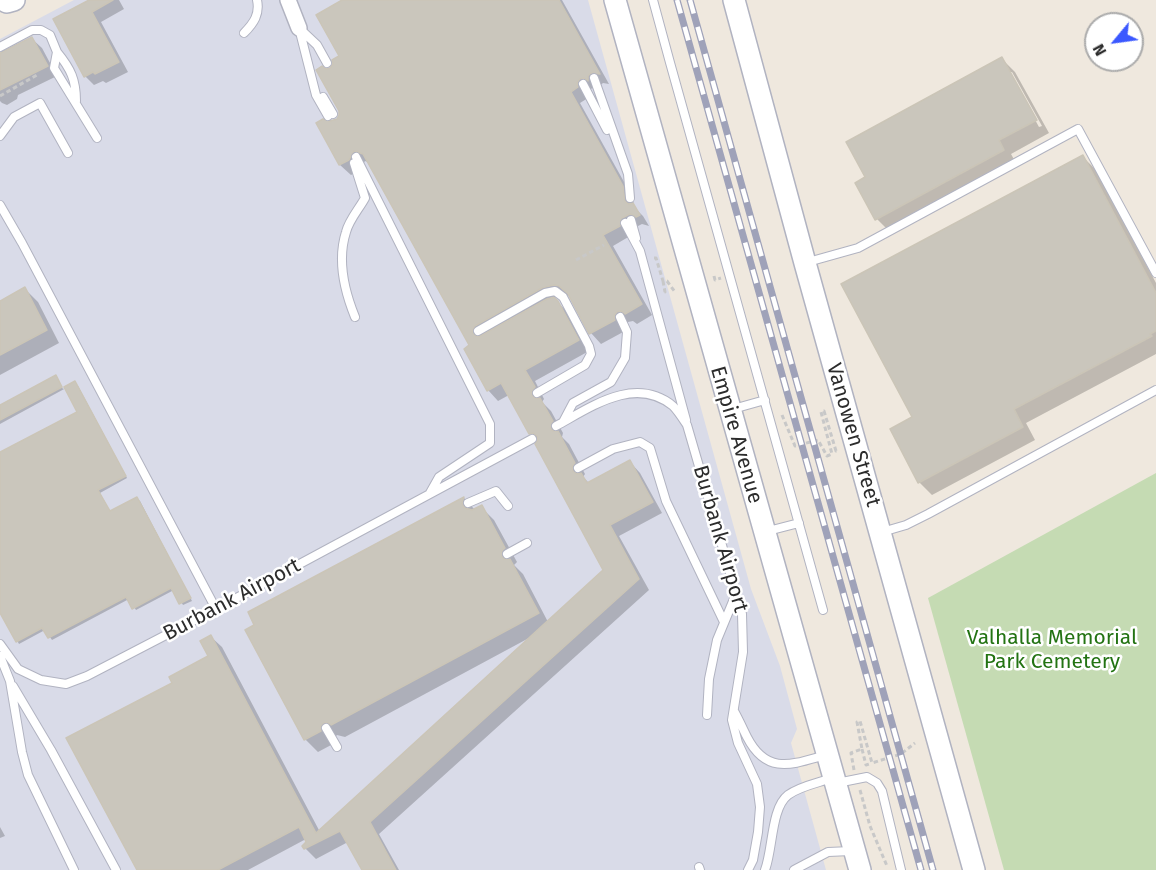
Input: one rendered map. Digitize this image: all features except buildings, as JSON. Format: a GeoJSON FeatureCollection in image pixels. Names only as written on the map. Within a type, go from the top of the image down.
{"type":"FeatureCollection","features":[{"type":"Feature","properties":{"kind":"main road"},"geometry":{"type":"LineString","coordinates":[[3,0],[7,2],[14,0]]}},
{"type":"Feature","properties":{"kind":"main road","name":"Empire Avenue"},"geometry":{"type":"LineString","coordinates":[[615,0],[857,861]]}},
{"type":"Feature","properties":{"kind":"main road","name":"Vanowen Street"},"geometry":{"type":"LineString","coordinates":[[734,0],[974,870]]}},
{"type":"Feature","properties":{"kind":"street"},"geometry":{"type":"LineString","coordinates":[[288,0],[299,28]]}},
{"type":"Feature","properties":{"kind":"lane"},"geometry":{"type":"LineString","coordinates":[[244,33],[254,22],[259,8],[257,0]]}},
{"type":"Feature","properties":{"kind":"lane"},"geometry":{"type":"LineString","coordinates":[[653,0],[728,276],[823,610]]}},
{"type":"Feature","properties":{"kind":"lane"},"geometry":{"type":"LineString","coordinates":[[299,28],[317,45],[327,63]]}},
{"type":"Feature","properties":{"kind":"lane"},"geometry":{"type":"LineString","coordinates":[[299,28],[316,95],[330,115]]}},
{"type":"Feature","properties":{"kind":"lane"},"geometry":{"type":"LineString","coordinates":[[0,47],[32,30],[41,30],[50,35],[57,52],[76,83],[76,101]]}},
{"type":"Feature","properties":{"kind":"lane"},"geometry":{"type":"LineString","coordinates":[[57,52],[54,68],[97,138]]}},
{"type":"Feature","properties":{"kind":"lane"},"geometry":{"type":"LineString","coordinates":[[594,78],[620,156]]}},
{"type":"Feature","properties":{"kind":"lane"},"geometry":{"type":"LineString","coordinates":[[583,84],[628,174],[630,198]]}},
{"type":"Feature","properties":{"kind":"lane"},"geometry":{"type":"LineString","coordinates":[[1,134],[14,117],[40,103],[68,153]]}},
{"type":"Feature","properties":{"kind":"lane"},"geometry":{"type":"LineString","coordinates":[[805,263],[858,248],[1078,129],[1156,273]]}},
{"type":"Feature","properties":{"kind":"lane"},"geometry":{"type":"LineString","coordinates":[[355,316],[348,299],[342,265],[346,231],[365,198],[354,158],[490,424],[490,443],[439,477],[429,494]]}},
{"type":"Feature","properties":{"kind":"lane"},"geometry":{"type":"LineString","coordinates":[[0,206],[22,243],[216,609]]}},
{"type":"Feature","properties":{"kind":"lane"},"geometry":{"type":"LineString","coordinates":[[628,221],[640,251],[687,424]]}},
{"type":"Feature","properties":{"kind":"lane"},"geometry":{"type":"LineString","coordinates":[[478,330],[545,293],[555,291],[563,297],[590,346],[591,354],[585,366],[537,393]]}},
{"type":"Feature","properties":{"kind":"lane","name":"Burbank Airport"},"geometry":{"type":"LineString","coordinates":[[620,317],[627,332],[625,358],[611,382],[573,403],[559,424],[616,396],[637,392],[656,395],[674,407],[687,424],[742,614],[744,638],[732,720],[760,797],[758,832],[753,860],[748,870]]}},
{"type":"Feature","properties":{"kind":"lane"},"geometry":{"type":"LineString","coordinates":[[880,532],[906,525],[928,514],[1156,390]]}},
{"type":"Feature","properties":{"kind":"lane"},"geometry":{"type":"LineString","coordinates":[[729,410],[765,400]]}},
{"type":"Feature","properties":{"kind":"lane","name":"Burbank Airport"},"geometry":{"type":"LineString","coordinates":[[0,644],[18,669],[40,680],[66,684],[87,676],[532,439]]}},
{"type":"Feature","properties":{"kind":"lane"},"geometry":{"type":"LineString","coordinates":[[578,468],[613,449],[640,442],[650,448],[666,501],[724,622]]}},
{"type":"Feature","properties":{"kind":"lane"},"geometry":{"type":"LineString","coordinates":[[468,503],[496,491],[508,506]]}},
{"type":"Feature","properties":{"kind":"lane"},"geometry":{"type":"LineString","coordinates":[[763,532],[799,523]]}},
{"type":"Feature","properties":{"kind":"lane"},"geometry":{"type":"LineString","coordinates":[[507,554],[527,543]]}},
{"type":"Feature","properties":{"kind":"lane"},"geometry":{"type":"LineString","coordinates":[[706,715],[717,640],[736,594]]}},
{"type":"Feature","properties":{"kind":"lane"},"geometry":{"type":"LineString","coordinates":[[0,656],[10,681],[51,750],[116,870]]}},
{"type":"Feature","properties":{"kind":"lane"},"geometry":{"type":"LineString","coordinates":[[10,681],[28,775],[74,870]]}},
{"type":"Feature","properties":{"kind":"lane"},"geometry":{"type":"LineString","coordinates":[[734,711],[756,750],[767,761],[775,765],[786,765],[828,754]]}},
{"type":"Feature","properties":{"kind":"lane"},"geometry":{"type":"LineString","coordinates":[[326,728],[337,747]]}},
{"type":"Feature","properties":{"kind":"lane"},"geometry":{"type":"LineString","coordinates":[[765,870],[773,841],[776,812],[781,802],[799,789],[867,777],[877,783],[882,791],[901,870]]}},
{"type":"Feature","properties":{"kind":"lane"},"geometry":{"type":"LineString","coordinates":[[794,870],[828,852],[857,861]]}},
{"type":"Feature","properties":{"kind":"path"},"geometry":{"type":"LineString","coordinates":[[0,96],[37,75]]}},
{"type":"Feature","properties":{"kind":"path"},"geometry":{"type":"LineString","coordinates":[[576,260],[604,245]]}},
{"type":"Feature","properties":{"kind":"path"},"geometry":{"type":"LineString","coordinates":[[795,446],[818,440],[826,456],[832,454],[821,412],[824,411],[836,451],[838,450],[837,438]]}},
{"type":"Feature","properties":{"kind":"path"},"geometry":{"type":"LineString","coordinates":[[872,763],[860,721],[857,722],[866,765],[872,763],[904,752],[915,744]]}},
{"type":"Feature","properties":{"kind":"path"},"geometry":{"type":"LineString","coordinates":[[855,774],[850,753],[862,749]]}},
{"type":"Feature","properties":{"kind":"path"},"geometry":{"type":"LineString","coordinates":[[859,785],[870,826],[888,870]]}},
{"type":"Feature","properties":{"kind":"shaded area"},"geometry":{"type":"Polygon","coordinates":[[[74,0],[588,0],[751,589],[780,666],[797,729],[791,743],[826,870],[0,870],[0,39],[74,0]]]}},
{"type":"Feature","properties":{"kind":"green space","name":"Valhalla Memorial Park Cemetery"},"geometry":{"type":"Polygon","coordinates":[[[1156,473],[1156,870],[1004,870],[928,598],[1156,473]]]}},
{"type":"Feature","properties":{"kind":"railway"},"geometry":{"type":"LineString","coordinates":[[677,0],[921,870]]}},
{"type":"Feature","properties":{"kind":"railway"},"geometry":{"type":"LineString","coordinates":[[690,0],[933,870]]}}]}
